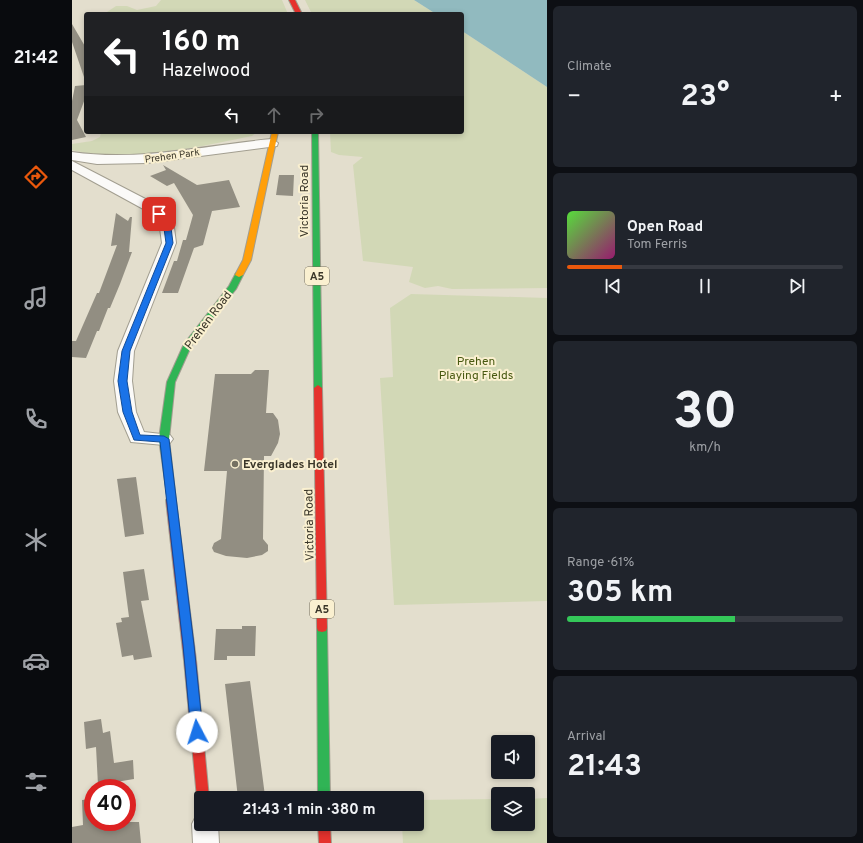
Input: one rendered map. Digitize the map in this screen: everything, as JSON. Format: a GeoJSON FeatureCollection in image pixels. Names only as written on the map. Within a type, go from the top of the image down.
{"type":"FeatureCollection","features":[{"type":"Feature","properties":{"kind":"main road"},"geometry":{"type":"LineString","coordinates":[[292,0],[298,12]]}},
{"type":"Feature","properties":{"kind":"main road","name":"Victoria Road"},"geometry":{"type":"LineString","coordinates":[[315,134],[324,791]]}},
{"type":"Feature","properties":{"kind":"main road","name":"Prehen Road"},"geometry":{"type":"LineString","coordinates":[[201,791],[190,660],[164,439],[171,382],[188,344],[233,287],[247,260],[252,230],[274,138]]}},
{"type":"Feature","properties":{"kind":"main road"},"geometry":{"type":"LineString","coordinates":[[324,831],[325,843]]}},
{"type":"Feature","properties":{"kind":"street","name":"Prehen Park"},"geometry":{"type":"LineString","coordinates":[[72,156],[95,160],[119,161],[240,145],[274,138]]}},
{"type":"Feature","properties":{"kind":"street"},"geometry":{"type":"LineString","coordinates":[[72,165],[152,208],[166,220],[169,243],[126,351],[122,381],[127,412],[137,438],[164,439]]}},
{"type":"Feature","properties":{"kind":"street"},"geometry":{"type":"LineString","coordinates":[[205,831],[206,843]]}},
{"type":"Feature","properties":{"kind":"green space"},"geometry":{"type":"Polygon","coordinates":[[[161,0],[282,0],[287,12],[107,12],[116,6],[127,6],[137,10],[156,6],[161,0]]]}},
{"type":"Feature","properties":{"kind":"green space"},"geometry":{"type":"Polygon","coordinates":[[[305,0],[414,0],[433,12],[311,12],[305,0]]]}},
{"type":"Feature","properties":{"kind":"green space"},"geometry":{"type":"Polygon","coordinates":[[[464,32],[547,87],[547,288],[452,289],[438,286],[425,288],[409,282],[413,267],[363,261],[353,165],[363,157],[339,155],[331,152],[330,134],[464,134],[464,32]]]}},
{"type":"Feature","properties":{"kind":"green space"},"geometry":{"type":"Polygon","coordinates":[[[101,134],[254,134],[252,136],[208,145],[139,155],[94,154],[72,150],[72,144],[92,141],[100,137],[101,134]]]}},
{"type":"Feature","properties":{"kind":"green space","name":"Prehen Playing Fields"},"geometry":{"type":"Polygon","coordinates":[[[411,294],[547,298],[547,601],[394,605],[380,378],[393,377],[390,308],[411,294]]]}},
{"type":"Feature","properties":{"kind":"green space"},"geometry":{"type":"Polygon","coordinates":[[[547,798],[547,843],[403,843],[402,831],[424,831],[424,800],[491,799],[491,831],[535,831],[535,799],[547,798]]]}},
{"type":"Feature","properties":{"kind":"water"},"geometry":{"type":"Polygon","coordinates":[[[414,0],[547,0],[547,87],[464,32],[464,12],[433,12],[414,0]]]}},
{"type":"Feature","properties":{"kind":"building"},"geometry":{"type":"Polygon","coordinates":[[[72,24],[84,45],[84,77],[72,42],[72,24]]]}},
{"type":"Feature","properties":{"kind":"building"},"geometry":{"type":"Polygon","coordinates":[[[84,85],[84,101],[77,120],[86,137],[72,140],[72,101],[75,86],[84,85]]]}},
{"type":"Feature","properties":{"kind":"building"},"geometry":{"type":"Polygon","coordinates":[[[163,165],[197,185],[229,180],[240,207],[212,211],[203,245],[194,248],[178,293],[162,293],[174,261],[177,261],[183,240],[186,240],[193,215],[174,183],[167,186],[150,176],[166,170],[163,165]]]}},
{"type":"Feature","properties":{"kind":"building"},"geometry":{"type":"Polygon","coordinates":[[[279,175],[294,175],[293,196],[276,195],[279,175]]]}},
{"type":"Feature","properties":{"kind":"building"},"geometry":{"type":"Polygon","coordinates":[[[116,213],[128,221],[130,217],[132,217],[129,252],[132,252],[110,308],[108,308],[86,358],[72,357],[72,341],[76,341],[97,293],[99,293],[117,245],[111,246],[116,213]]]}},
{"type":"Feature","properties":{"kind":"building","name":"Everglades Hotel"},"geometry":{"type":"Polygon","coordinates":[[[255,370],[269,370],[266,413],[273,413],[278,420],[280,434],[278,443],[271,456],[264,456],[263,539],[268,545],[268,551],[262,555],[247,558],[226,556],[214,552],[212,548],[214,543],[221,539],[227,471],[204,471],[215,374],[251,374],[255,370]]]}},
{"type":"Feature","properties":{"kind":"building"},"geometry":{"type":"Polygon","coordinates":[[[136,477],[144,534],[125,537],[117,479],[136,477]]]}},
{"type":"Feature","properties":{"kind":"building"},"geometry":{"type":"Polygon","coordinates":[[[144,569],[149,600],[141,601],[152,657],[134,660],[133,655],[122,657],[116,623],[122,622],[121,618],[129,617],[123,572],[144,569]]]}},
{"type":"Feature","properties":{"kind":"building"},"geometry":{"type":"Polygon","coordinates":[[[242,626],[256,626],[255,656],[227,656],[227,660],[214,660],[216,629],[242,629],[242,626]]]}},
{"type":"Feature","properties":{"kind":"building"},"geometry":{"type":"Polygon","coordinates":[[[250,681],[264,791],[237,791],[225,684],[250,681]]]}},
{"type":"Feature","properties":{"kind":"building"},"geometry":{"type":"Polygon","coordinates":[[[101,719],[103,733],[110,731],[114,763],[133,760],[134,779],[98,779],[96,747],[86,749],[84,722],[101,719]]]}},
{"type":"Feature","properties":{"kind":"building"},"geometry":{"type":"Polygon","coordinates":[[[82,800],[84,800],[84,831],[136,831],[136,822],[139,822],[141,843],[72,843],[72,827],[83,825],[82,800]]]}},
{"type":"Feature","properties":{"kind":"traffic: fast"},"geometry":{"type":"LineString","coordinates":[[315,134],[318,388]]}},
{"type":"Feature","properties":{"kind":"traffic: fast"},"geometry":{"type":"LineString","coordinates":[[171,500],[164,439],[171,382],[188,344],[233,287],[239,275]]}},
{"type":"Feature","properties":{"kind":"traffic: fast"},"geometry":{"type":"LineString","coordinates":[[322,628],[324,791]]}},
{"type":"Feature","properties":{"kind":"traffic: slow"},"geometry":{"type":"LineString","coordinates":[[239,275],[247,260],[275,134]]}},
{"type":"Feature","properties":{"kind":"traffic: jam"},"geometry":{"type":"LineString","coordinates":[[292,0],[298,12]]}},
{"type":"Feature","properties":{"kind":"traffic: jam"},"geometry":{"type":"LineString","coordinates":[[318,388],[322,628]]}},
{"type":"Feature","properties":{"kind":"traffic: jam"},"geometry":{"type":"LineString","coordinates":[[171,500],[190,660],[202,791]]}},
{"type":"Feature","properties":{"kind":"traffic: jam"},"geometry":{"type":"LineString","coordinates":[[324,831],[325,843]]}},
{"type":"Feature","properties":{"kind":"place","name":"Everglades Hotel"},"geometry":{"type":"Point","coordinates":[235,464]}},
{"type":"Feature","properties":{"kind":"route"},"geometry":{"type":"LineString","coordinates":[[159,214],[166,220],[169,243],[126,351],[122,381],[127,412],[137,438],[164,439],[189,645],[197,732]]}}]}
